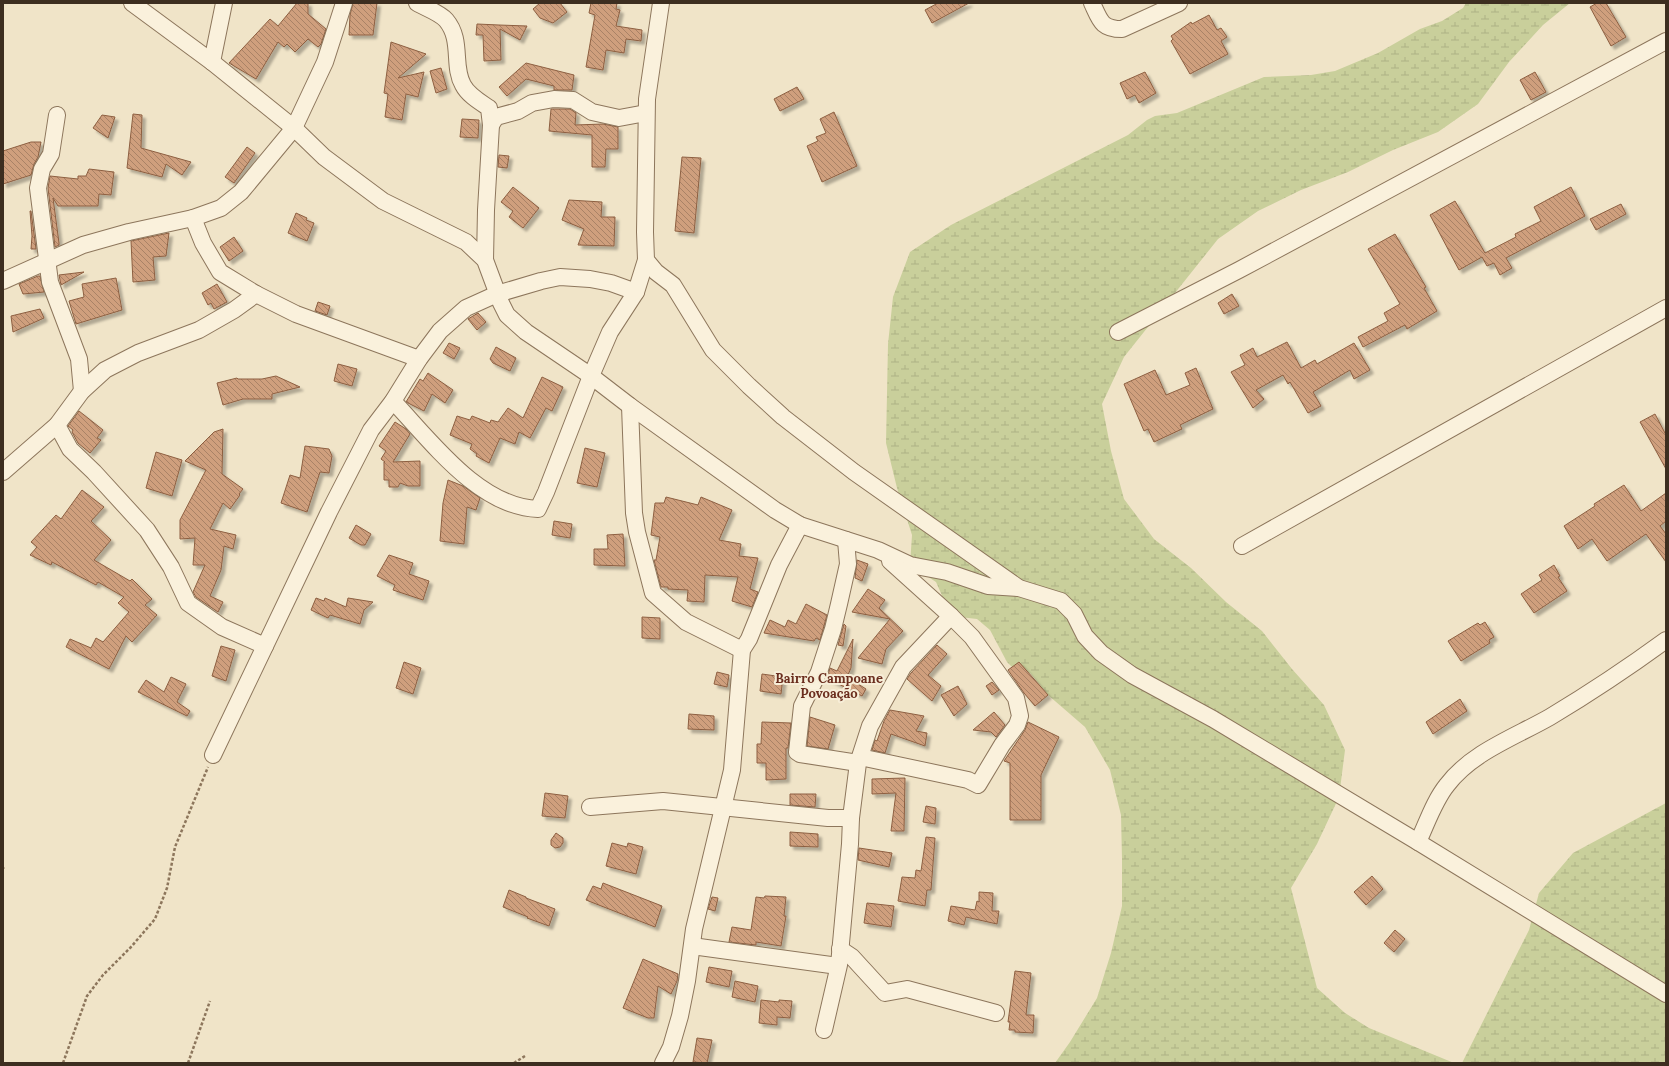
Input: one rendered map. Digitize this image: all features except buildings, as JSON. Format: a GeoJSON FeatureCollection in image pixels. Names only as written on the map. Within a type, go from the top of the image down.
{"type":"FeatureCollection","features":[{"type":"Feature","properties":{"kind":"street"},"geometry":{"type":"LineString","coordinates":[[132,3],[212,62],[294,128],[324,157],[383,201],[466,242],[485,260]]}},
{"type":"Feature","properties":{"kind":"street"},"geometry":{"type":"LineString","coordinates":[[212,62],[224,3]]}},
{"type":"Feature","properties":{"kind":"street"},"geometry":{"type":"LineString","coordinates":[[3,281],[83,245],[129,232],[193,218],[221,208],[241,192],[294,128],[325,62],[344,3]]}},
{"type":"Feature","properties":{"kind":"street"},"geometry":{"type":"LineString","coordinates":[[417,3],[445,19],[450,25],[455,37],[459,76],[463,86],[489,108],[491,125],[486,210],[485,260],[507,315],[526,332],[591,376],[630,406],[775,510],[800,525],[878,550],[910,565],[948,572],[988,586],[1019,588],[1061,601],[1074,614],[1085,636],[1101,653],[1132,674],[1213,720],[1418,842],[1666,994]]}},
{"type":"Feature","properties":{"kind":"street"},"geometry":{"type":"LineString","coordinates":[[393,401],[440,452],[468,478],[497,499],[524,509],[538,509],[610,332],[636,292],[646,260],[644,232],[646,113],[661,3]]}},
{"type":"Feature","properties":{"kind":"street"},"geometry":{"type":"LineString","coordinates":[[1092,3],[1102,24],[1111,29],[1122,29],[1179,3]]}},
{"type":"Feature","properties":{"kind":"street"},"geometry":{"type":"LineString","coordinates":[[1118,332],[1246,267],[1666,41]]}},
{"type":"Feature","properties":{"kind":"street"},"geometry":{"type":"LineString","coordinates":[[491,125],[496,117],[518,111],[532,103],[554,99],[573,100],[592,112],[619,118],[646,113]]}},
{"type":"Feature","properties":{"kind":"street"},"geometry":{"type":"LineString","coordinates":[[57,115],[51,154],[42,169],[38,188],[50,282],[79,359],[82,391]]}},
{"type":"Feature","properties":{"kind":"street"},"geometry":{"type":"LineString","coordinates":[[193,218],[203,243],[220,272],[256,294],[296,314],[419,359]]}},
{"type":"Feature","properties":{"kind":"street"},"geometry":{"type":"LineString","coordinates":[[646,260],[656,272],[673,286],[713,350],[783,417],[867,481],[1019,588]]}},
{"type":"Feature","properties":{"kind":"street"},"geometry":{"type":"LineString","coordinates":[[213,755],[329,512],[367,437],[393,401],[419,359],[440,331],[466,308],[498,294],[540,281],[560,277],[590,279],[611,283],[636,292]]}},
{"type":"Feature","properties":{"kind":"street"},"geometry":{"type":"LineString","coordinates":[[3,472],[57,425],[82,391],[104,370],[138,353],[199,330],[234,310],[256,294]]}},
{"type":"Feature","properties":{"kind":"street"},"geometry":{"type":"LineString","coordinates":[[1242,546],[1666,308]]}},
{"type":"Feature","properties":{"kind":"street"},"geometry":{"type":"LineString","coordinates":[[630,406],[634,513],[637,532],[653,593],[686,622],[742,650]]}},
{"type":"Feature","properties":{"kind":"street"},"geometry":{"type":"LineString","coordinates":[[57,425],[70,449],[94,472],[148,530],[171,567],[188,603],[222,627],[265,646]]}},
{"type":"Feature","properties":{"kind":"street"},"geometry":{"type":"LineString","coordinates":[[664,1063],[671,1047],[680,1016],[692,946],[710,859],[732,770],[742,650],[752,633],[779,565],[800,525]]}},
{"type":"Feature","properties":{"kind":"street"},"geometry":{"type":"LineString","coordinates":[[846,540],[848,564],[839,604],[833,629],[819,672],[802,706],[797,752],[800,754],[859,760],[968,780],[978,785],[1002,745],[1011,734],[1020,716],[1016,698],[972,637],[878,550]]}},
{"type":"Feature","properties":{"kind":"street"},"geometry":{"type":"LineString","coordinates":[[824,1030],[838,966],[850,844],[851,818],[859,760],[870,726],[902,667],[951,616]]}},
{"type":"Feature","properties":{"kind":"street"},"geometry":{"type":"LineString","coordinates":[[1418,842],[1446,786],[1474,759],[1549,717],[1633,664],[1666,640]]}},
{"type":"Feature","properties":{"kind":"street"},"geometry":{"type":"LineString","coordinates":[[590,807],[663,801],[828,818],[851,818]]}},
{"type":"Feature","properties":{"kind":"street"},"geometry":{"type":"LineString","coordinates":[[692,946],[838,966]]}},
{"type":"Feature","properties":{"kind":"street"},"geometry":{"type":"LineString","coordinates":[[840,948],[852,957],[885,993],[907,989],[996,1013]]}},
{"type":"Feature","properties":{"kind":"path"},"geometry":{"type":"LineString","coordinates":[[63,1063],[87,996],[103,975],[131,947],[155,919],[167,888],[176,848],[213,755]]}},
{"type":"Feature","properties":{"kind":"path"},"geometry":{"type":"LineString","coordinates":[[188,1063],[210,1001]]}},
{"type":"Feature","properties":{"kind":"path"},"geometry":{"type":"LineString","coordinates":[[514,1063],[525,1056]]}},
{"type":"Feature","properties":{"kind":"green space"},"geometry":{"type":"Polygon","coordinates":[[[1466,3],[1570,3],[1543,25],[1509,62],[1478,104],[1438,132],[1393,150],[1348,172],[1301,190],[1258,211],[1218,239],[1124,357],[1102,404],[1111,451],[1124,499],[1154,539],[1191,568],[1226,602],[1262,631],[1292,669],[1324,705],[1345,750],[1339,797],[1317,844],[1291,888],[1317,988],[1345,1013],[1369,1028],[1454,1063],[1055,1063],[1070,1042],[1097,998],[1111,953],[1122,906],[1121,815],[1110,770],[1085,727],[1048,695],[1030,673],[1013,668],[1007,662],[990,630],[977,619],[951,616],[936,582],[910,565],[912,535],[897,488],[886,443],[888,344],[893,297],[910,252],[951,225],[1128,135],[1147,120],[1155,116],[1177,113],[1264,77],[1311,75],[1335,71],[1378,53],[1420,29],[1442,21],[1463,8],[1466,3]]]}},
{"type":"Feature","properties":{"kind":"green space"},"geometry":{"type":"Polygon","coordinates":[[[1666,803],[1666,1063],[1462,1063],[1529,930],[1539,893],[1573,853],[1666,803]]]}},
{"type":"Feature","properties":{"kind":"district","name":"Bairro Campoane Povoação"},"geometry":{"type":"Point","coordinates":[829,686]}}]}
